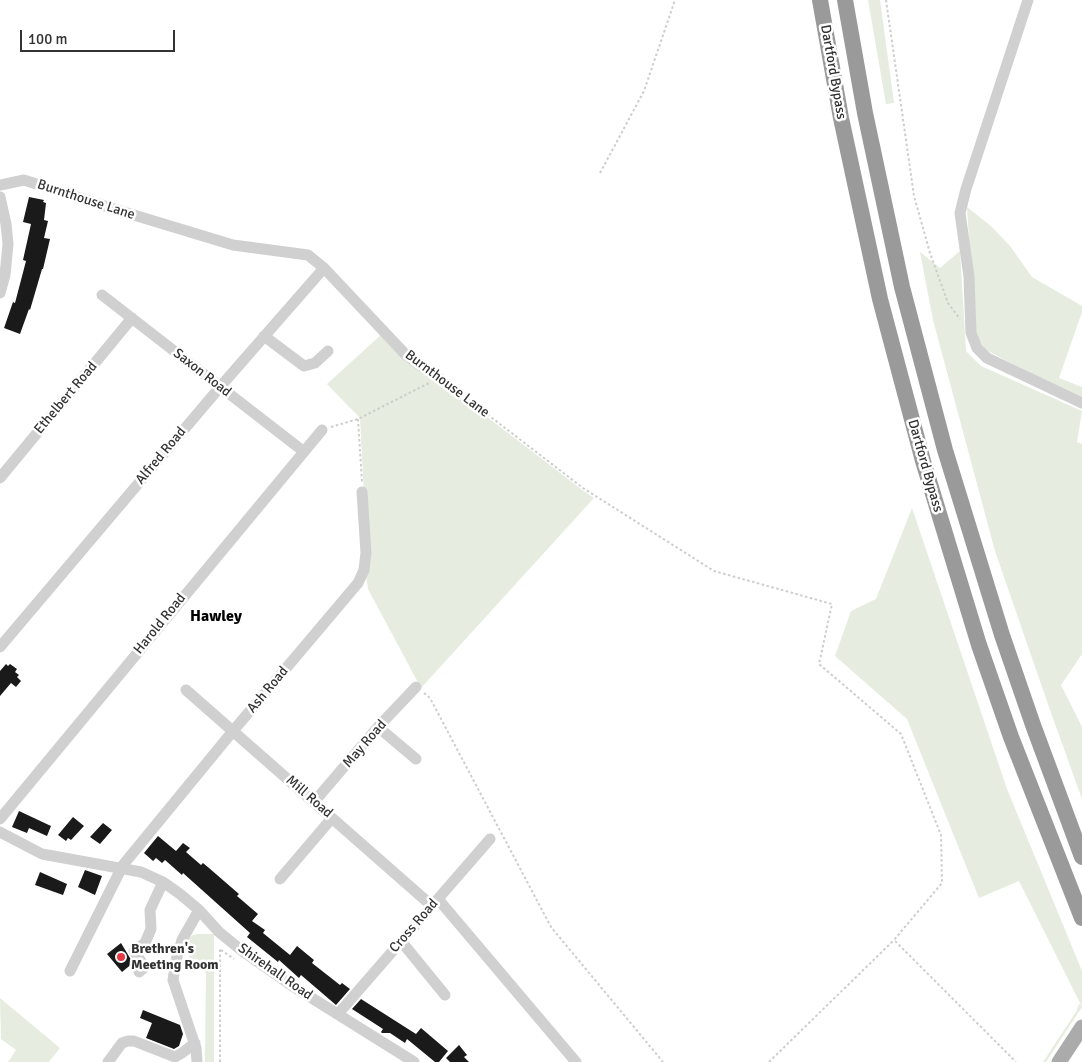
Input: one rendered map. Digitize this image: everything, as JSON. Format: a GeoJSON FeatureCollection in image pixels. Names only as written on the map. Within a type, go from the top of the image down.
{"type":"FeatureCollection","features":[{"type":"Feature","properties":{"kind":"highway","name":"Dartford Bypass"},"geometry":{"type":"LineString","coordinates":[[820,0],[841,118],[878,290],[922,461],[979,645],[1011,737],[1082,918]]}},
{"type":"Feature","properties":{"kind":"highway","name":"Dartford Bypass"},"geometry":{"type":"LineString","coordinates":[[845,0],[864,113],[902,287],[945,450],[1032,725],[1082,857]]}},
{"type":"Feature","properties":{"kind":"main road"},"geometry":{"type":"LineString","coordinates":[[1059,1062],[1082,1027]]}},
{"type":"Feature","properties":{"kind":"street"},"geometry":{"type":"LineString","coordinates":[[1028,0],[969,179],[960,213],[969,277],[971,334],[977,348],[987,358],[1082,403]]}},
{"type":"Feature","properties":{"kind":"street","name":"Burnthouse Lane"},"geometry":{"type":"LineString","coordinates":[[0,185],[24,180],[114,210],[234,246],[308,255],[324,268],[407,356],[439,378]]}},
{"type":"Feature","properties":{"kind":"street"},"geometry":{"type":"LineString","coordinates":[[0,197],[8,244],[5,275],[0,292]]}},
{"type":"Feature","properties":{"kind":"street","name":"Alfred Road"},"geometry":{"type":"LineString","coordinates":[[0,647],[220,387],[324,268]]}},
{"type":"Feature","properties":{"kind":"street","name":"Saxon Road"},"geometry":{"type":"LineString","coordinates":[[102,295],[303,451]]}},
{"type":"Feature","properties":{"kind":"street","name":"Ethelbert Road"},"geometry":{"type":"LineString","coordinates":[[0,478],[132,318]]}},
{"type":"Feature","properties":{"kind":"street"},"geometry":{"type":"LineString","coordinates":[[264,336],[304,366],[315,363],[328,351]]}},
{"type":"Feature","properties":{"kind":"street","name":"Harold Road"},"geometry":{"type":"LineString","coordinates":[[0,819],[322,430]]}},
{"type":"Feature","properties":{"kind":"street","name":"Ash Road"},"geometry":{"type":"LineString","coordinates":[[70,971],[123,865],[232,731],[358,582],[364,570],[366,553],[362,492]]}},
{"type":"Feature","properties":{"kind":"street","name":"May Road"},"geometry":{"type":"LineString","coordinates":[[314,802],[378,727],[416,687]]}},
{"type":"Feature","properties":{"kind":"street","name":"Mill Road"},"geometry":{"type":"LineString","coordinates":[[186,690],[332,818],[434,902],[576,1062]]}},
{"type":"Feature","properties":{"kind":"street"},"geometry":{"type":"LineString","coordinates":[[378,727],[416,759]]}},
{"type":"Feature","properties":{"kind":"street"},"geometry":{"type":"LineString","coordinates":[[280,879],[332,818]]}},
{"type":"Feature","properties":{"kind":"street","name":"Shirehall Road"},"geometry":{"type":"LineString","coordinates":[[0,832],[42,854],[141,872],[163,882],[199,910],[219,932],[248,955],[414,1062]]}},
{"type":"Feature","properties":{"kind":"street","name":"Cross Road"},"geometry":{"type":"LineString","coordinates":[[338,1014],[490,839]]}},
{"type":"Feature","properties":{"kind":"street"},"geometry":{"type":"LineString","coordinates":[[139,972],[145,967],[134,951],[146,942],[151,929],[150,910],[163,882]]}},
{"type":"Feature","properties":{"kind":"street"},"geometry":{"type":"LineString","coordinates":[[197,1062],[194,1043],[174,980],[176,960],[182,940],[199,910]]}},
{"type":"Feature","properties":{"kind":"street"},"geometry":{"type":"LineString","coordinates":[[401,941],[445,995]]}},
{"type":"Feature","properties":{"kind":"street"},"geometry":{"type":"LineString","coordinates":[[108,1062],[122,1043],[128,1041],[134,1041],[178,1059],[194,1043]]}},
{"type":"Feature","properties":{"kind":"path"},"geometry":{"type":"LineString","coordinates":[[600,173],[644,92],[675,0]]}},
{"type":"Feature","properties":{"kind":"path"},"geometry":{"type":"LineString","coordinates":[[886,0],[914,196],[930,254],[948,303],[971,334]]}},
{"type":"Feature","properties":{"kind":"path"},"geometry":{"type":"LineString","coordinates":[[322,430],[358,419],[439,378]]}},
{"type":"Feature","properties":{"kind":"path","name":"Burnthouse Lane"},"geometry":{"type":"LineString","coordinates":[[439,378],[583,488],[714,571],[832,604],[819,664],[901,734],[941,835],[942,882],[897,936]]}},
{"type":"Feature","properties":{"kind":"path"},"geometry":{"type":"LineString","coordinates":[[358,419],[362,492]]}},
{"type":"Feature","properties":{"kind":"path"},"geometry":{"type":"LineString","coordinates":[[416,687],[430,698],[552,927],[663,1062]]}},
{"type":"Feature","properties":{"kind":"path"},"geometry":{"type":"LineString","coordinates":[[219,932],[218,941],[221,950],[220,1062]]}},
{"type":"Feature","properties":{"kind":"path"},"geometry":{"type":"LineString","coordinates":[[769,1062],[897,936]]}},
{"type":"Feature","properties":{"kind":"path"},"geometry":{"type":"LineString","coordinates":[[897,936],[894,940],[1016,1062]]}},
{"type":"Feature","properties":{"kind":"shaded area"},"geometry":{"type":"Polygon","coordinates":[[[868,0],[880,0],[894,103],[886,104],[868,0]]]}},
{"type":"Feature","properties":{"kind":"shaded area"},"geometry":{"type":"Polygon","coordinates":[[[967,207],[992,227],[1010,246],[1032,277],[1082,306],[1082,312],[1059,378],[1082,387],[1082,400],[986,350],[975,335],[967,207]]]}},
{"type":"Feature","properties":{"kind":"shaded area"},"geometry":{"type":"Polygon","coordinates":[[[960,251],[966,351],[981,366],[1082,411],[1077,442],[1082,444],[1082,654],[1061,685],[1082,727],[1082,799],[995,551],[933,320],[920,252],[940,268],[960,251]]]}},
{"type":"Feature","properties":{"kind":"shaded area"},"geometry":{"type":"Polygon","coordinates":[[[383,333],[435,377],[594,498],[421,688],[368,589],[365,569],[367,551],[360,418],[327,384],[383,333]]]}},
{"type":"Feature","properties":{"kind":"shaded area"},"geometry":{"type":"Polygon","coordinates":[[[912,508],[1007,789],[1082,971],[1082,1007],[1046,1062],[1043,1062],[1076,1012],[1079,1004],[1081,1005],[1019,881],[979,898],[907,719],[835,656],[851,611],[876,599],[912,508]]]}},
{"type":"Feature","properties":{"kind":"shaded area"},"geometry":{"type":"Polygon","coordinates":[[[214,934],[214,1062],[205,1062],[206,974],[197,959],[190,960],[188,952],[187,941],[191,936],[214,934]]]}},
{"type":"Feature","properties":{"kind":"shaded area"},"geometry":{"type":"Polygon","coordinates":[[[0,998],[60,1048],[49,1062],[8,1062],[16,1050],[1,1039],[0,998]]]}},
{"type":"Feature","properties":{"kind":"building"},"geometry":{"type":"Polygon","coordinates":[[[29,197],[44,200],[43,202],[46,203],[44,220],[48,221],[44,238],[50,239],[43,269],[20,334],[4,328],[13,302],[15,303],[26,261],[23,260],[31,224],[23,222],[29,197]]]}},
{"type":"Feature","properties":{"kind":"building"},"geometry":{"type":"Polygon","coordinates":[[[6,664],[8,666],[10,664],[17,669],[15,672],[19,675],[17,677],[21,681],[16,687],[11,683],[0,696],[0,671],[6,664]]]}},
{"type":"Feature","properties":{"kind":"building"},"geometry":{"type":"Polygon","coordinates":[[[19,811],[51,826],[47,836],[29,828],[27,833],[12,827],[19,811]]]}},
{"type":"Feature","properties":{"kind":"building"},"geometry":{"type":"Polygon","coordinates":[[[73,817],[84,826],[71,840],[68,838],[66,841],[58,835],[73,817]]]}},
{"type":"Feature","properties":{"kind":"building"},"geometry":{"type":"Polygon","coordinates":[[[103,823],[112,830],[100,844],[90,837],[103,823]]]}},
{"type":"Feature","properties":{"kind":"building"},"geometry":{"type":"Polygon","coordinates":[[[158,836],[176,851],[183,843],[190,848],[186,852],[201,865],[203,863],[239,894],[237,896],[258,914],[252,921],[265,930],[263,933],[290,955],[297,946],[314,960],[312,963],[340,985],[342,983],[350,989],[336,1005],[301,975],[299,978],[279,960],[278,962],[247,937],[250,933],[183,873],[182,875],[165,860],[162,863],[156,858],[153,861],[144,853],[158,836]]]}},
{"type":"Feature","properties":{"kind":"building"},"geometry":{"type":"Polygon","coordinates":[[[85,870],[102,876],[95,895],[78,887],[85,870]]]}},
{"type":"Feature","properties":{"kind":"building"},"geometry":{"type":"Polygon","coordinates":[[[40,872],[67,884],[63,895],[35,885],[40,872]]]}},
{"type":"Feature","properties":{"kind":"building","name":"Brethren's Meeting Room"},"geometry":{"type":"Polygon","coordinates":[[[121,943],[133,963],[122,972],[107,954],[121,943]]]}},
{"type":"Feature","properties":{"kind":"building"},"geometry":{"type":"Polygon","coordinates":[[[361,999],[416,1034],[421,1028],[448,1051],[439,1062],[435,1062],[407,1039],[405,1043],[390,1033],[382,1033],[383,1029],[352,1009],[361,999]]]}},
{"type":"Feature","properties":{"kind":"building"},"geometry":{"type":"Polygon","coordinates":[[[143,1010],[180,1025],[183,1034],[179,1046],[174,1049],[146,1038],[152,1023],[140,1018],[143,1010]]]}},
{"type":"Feature","properties":{"kind":"building"},"geometry":{"type":"Polygon","coordinates":[[[459,1045],[467,1055],[464,1057],[469,1062],[450,1062],[446,1058],[459,1045]]]}},
{"type":"Feature","properties":{"kind":"place","name":"Brethren's Meeting Room"},"geometry":{"type":"Point","coordinates":[121,957]}},
{"type":"Feature","properties":{"kind":"district","name":"Hawley"},"geometry":{"type":"Point","coordinates":[216,617]}}]}
